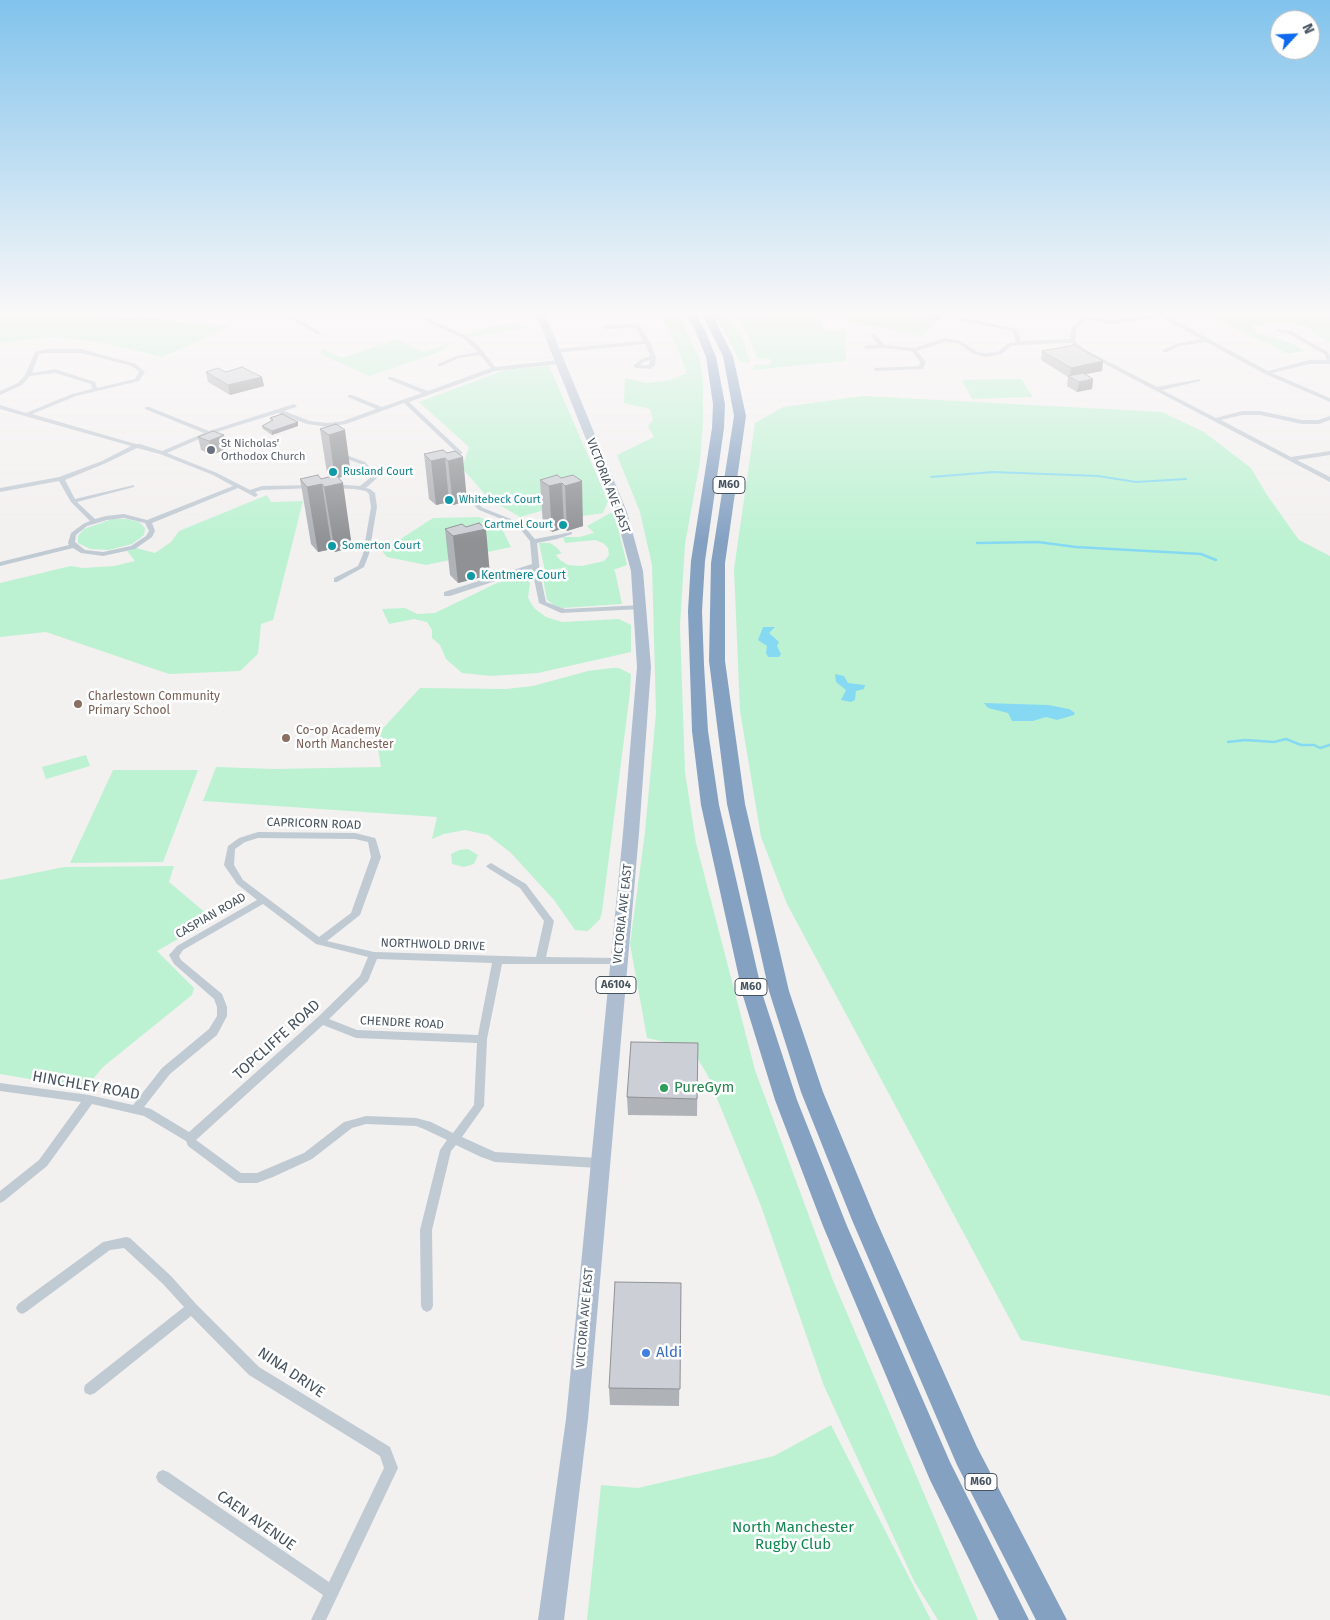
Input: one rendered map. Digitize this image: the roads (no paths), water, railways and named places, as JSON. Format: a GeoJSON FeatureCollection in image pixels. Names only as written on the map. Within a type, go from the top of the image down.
{"type":"FeatureCollection","features":[{"type":"Feature","properties":{"kind":"highway","name":"M60"},"geometry":{"type":"LineString","coordinates":[[717,390],[719,404],[718,428],[698,561],[695,611],[696,665],[700,731],[710,805],[751,986],[786,1100],[834,1226],[940,1471],[1014,1620]]}},
{"type":"Feature","properties":{"kind":"highway","name":"M60"},"geometry":{"type":"LineString","coordinates":[[735,390],[740,416],[718,563],[717,661],[736,804],[779,991],[812,1092],[864,1220],[967,1456],[1052,1620]]}},
{"type":"Feature","properties":{"kind":"main road","name":"VICTORIA AVE EAST"},"geometry":{"type":"LineString","coordinates":[[551,1620],[556,1564],[576,1419],[618,961],[632,833],[644,668],[638,571],[621,512],[571,390]]}},
{"type":"Feature","properties":{"kind":"street"},"geometry":{"type":"LineString","coordinates":[[28,414],[93,390]]}},
{"type":"Feature","properties":{"kind":"street"},"geometry":{"type":"LineString","coordinates":[[420,390],[428,393]]}},
{"type":"Feature","properties":{"kind":"street"},"geometry":{"type":"LineString","coordinates":[[279,411],[309,423],[328,425],[344,423],[437,390]]}},
{"type":"Feature","properties":{"kind":"street"},"geometry":{"type":"LineString","coordinates":[[1158,390],[1292,458],[1330,480]]}},
{"type":"Feature","properties":{"kind":"street"},"geometry":{"type":"LineString","coordinates":[[1306,390],[1330,400]]}},
{"type":"Feature","properties":{"kind":"street"},"geometry":{"type":"LineString","coordinates":[[342,399],[352,395],[383,410]]}},
{"type":"Feature","properties":{"kind":"street"},"geometry":{"type":"LineString","coordinates":[[406,402],[460,453]]}},
{"type":"Feature","properties":{"kind":"street"},"geometry":{"type":"LineString","coordinates":[[162,453],[209,433],[294,406]]}},
{"type":"Feature","properties":{"kind":"street"},"geometry":{"type":"LineString","coordinates":[[0,407],[162,453],[252,493],[262,488],[318,487]]}},
{"type":"Feature","properties":{"kind":"street"},"geometry":{"type":"LineString","coordinates":[[147,408],[209,433]]}},
{"type":"Feature","properties":{"kind":"street"},"geometry":{"type":"LineString","coordinates":[[1216,420],[1242,414],[1260,414],[1302,422],[1319,422],[1330,418]]}},
{"type":"Feature","properties":{"kind":"street"},"geometry":{"type":"LineString","coordinates":[[0,490],[61,479],[104,462],[138,445]]}},
{"type":"Feature","properties":{"kind":"street"},"geometry":{"type":"LineString","coordinates":[[1292,458],[1330,453]]}},
{"type":"Feature","properties":{"kind":"street"},"geometry":{"type":"LineString","coordinates":[[338,454],[357,460],[374,478],[362,488]]}},
{"type":"Feature","properties":{"kind":"street"},"geometry":{"type":"LineString","coordinates":[[61,479],[72,501],[93,521]]}},
{"type":"Feature","properties":{"kind":"street"},"geometry":{"type":"LineString","coordinates":[[450,481],[482,509],[519,524],[533,541],[543,604],[564,611],[641,608]]}},
{"type":"Feature","properties":{"kind":"street"},"geometry":{"type":"LineString","coordinates":[[72,501],[132,486]]}},
{"type":"Feature","properties":{"kind":"street"},"geometry":{"type":"LineString","coordinates":[[73,546],[71,540],[73,534],[93,521],[124,516],[148,522],[238,486]]}},
{"type":"Feature","properties":{"kind":"street"},"geometry":{"type":"LineString","coordinates":[[327,486],[362,488],[372,493],[374,507],[366,554],[357,571],[337,580]]}},
{"type":"Feature","properties":{"kind":"street"},"geometry":{"type":"LineString","coordinates":[[0,564],[73,546],[90,554],[127,550],[149,538],[152,531],[148,522]]}},
{"type":"Feature","properties":{"kind":"street"},"geometry":{"type":"LineString","coordinates":[[533,541],[555,538],[570,533]]}},
{"type":"Feature","properties":{"kind":"street"},"geometry":{"type":"LineString","coordinates":[[446,594],[536,565]]}},
{"type":"Feature","properties":{"kind":"street","name":"CAPRICORN ROAD"},"geometry":{"type":"LineString","coordinates":[[262,901],[240,882],[229,865],[232,848],[242,840],[258,835],[355,836],[372,840],[376,857],[355,915],[319,942]]}},
{"type":"Feature","properties":{"kind":"street"},"geometry":{"type":"LineString","coordinates":[[491,866],[523,886],[548,921],[540,961]]}},
{"type":"Feature","properties":{"kind":"street","name":"NORTHWOLD DRIVE"},"geometry":{"type":"LineString","coordinates":[[262,901],[319,942],[374,955],[498,960],[618,961]]}},
{"type":"Feature","properties":{"kind":"street","name":"CASPIAN ROAD"},"geometry":{"type":"LineString","coordinates":[[136,1109],[166,1071],[213,1032],[222,1016],[222,1007],[218,997],[177,962],[174,955],[180,948],[262,901]]}},
{"type":"Feature","properties":{"kind":"street","name":"TOPCLIFFE ROAD"},"geometry":{"type":"LineString","coordinates":[[190,1138],[322,1020],[364,978],[374,955]]}},
{"type":"Feature","properties":{"kind":"street"},"geometry":{"type":"LineString","coordinates":[[427,1306],[426,1230],[446,1150],[479,1106],[482,1039],[498,960]]}},
{"type":"Feature","properties":{"kind":"street","name":"CHENDRE ROAD"},"geometry":{"type":"LineString","coordinates":[[322,1020],[356,1034],[482,1039]]}},
{"type":"Feature","properties":{"kind":"street","name":"HINCHLEY ROAD"},"geometry":{"type":"LineString","coordinates":[[0,1087],[88,1099],[147,1112],[190,1138],[192,1144],[239,1178],[248,1179],[269,1174],[308,1156],[340,1130],[356,1121],[416,1122],[427,1124],[495,1157],[599,1163]]}},
{"type":"Feature","properties":{"kind":"street"},"geometry":{"type":"LineString","coordinates":[[0,1198],[43,1163],[88,1099]]}},
{"type":"Feature","properties":{"kind":"street","name":"NINA DRIVE"},"geometry":{"type":"LineString","coordinates":[[22,1308],[108,1246],[126,1242],[167,1280],[254,1371],[385,1452],[391,1468],[330,1591],[318,1620]]}},
{"type":"Feature","properties":{"kind":"street"},"geometry":{"type":"LineString","coordinates":[[90,1389],[192,1308]]}},
{"type":"Feature","properties":{"kind":"street","name":"CAEN AVENUE"},"geometry":{"type":"LineString","coordinates":[[163,1476],[330,1591]]}},
{"type":"Feature","properties":{"kind":"water"},"geometry":{"type":"Polygon","coordinates":[[[763,627],[775,627],[769,633],[779,642],[777,646],[781,654],[779,657],[768,657],[766,653],[767,646],[758,640],[763,627]]]}},
{"type":"Feature","properties":{"kind":"water"},"geometry":{"type":"Polygon","coordinates":[[[835,674],[844,676],[848,683],[865,685],[864,689],[856,691],[855,700],[851,702],[841,700],[846,690],[836,682],[835,674]]]}},
{"type":"Feature","properties":{"kind":"water"},"geometry":{"type":"Polygon","coordinates":[[[984,703],[1048,705],[1069,709],[1075,713],[1074,715],[1057,720],[1046,717],[1033,721],[1012,721],[1008,713],[988,708],[984,703]]]}},
{"type":"Feature","properties":{"kind":"waterway"},"geometry":{"type":"LineString","coordinates":[[931,477],[993,472],[1098,476],[1136,482],[1186,479]]}},
{"type":"Feature","properties":{"kind":"waterway"},"geometry":{"type":"LineString","coordinates":[[977,543],[1038,542],[1076,547],[1201,554],[1216,560]]}},
{"type":"Feature","properties":{"kind":"waterway"},"geometry":{"type":"LineString","coordinates":[[1228,742],[1245,740],[1274,742],[1286,739],[1301,745],[1314,745],[1320,748],[1330,745]]}},
{"type":"Feature","properties":{"kind":"place","name":"St Nicholas' Orthodox Church"},"geometry":{"type":"Point","coordinates":[211,450]}},
{"type":"Feature","properties":{"kind":"place","name":"Rusland Court"},"geometry":{"type":"Point","coordinates":[333,472]}},
{"type":"Feature","properties":{"kind":"place","name":"Whitebeck Court"},"geometry":{"type":"Point","coordinates":[449,500]}},
{"type":"Feature","properties":{"kind":"place","name":"Cartmel Court"},"geometry":{"type":"Point","coordinates":[563,525]}},
{"type":"Feature","properties":{"kind":"place","name":"Somerton Court"},"geometry":{"type":"Point","coordinates":[332,546]}},
{"type":"Feature","properties":{"kind":"place","name":"Kentmere Court"},"geometry":{"type":"Point","coordinates":[471,576]}},
{"type":"Feature","properties":{"kind":"place","name":"Charlestown Community Primary School"},"geometry":{"type":"Point","coordinates":[78,704]}},
{"type":"Feature","properties":{"kind":"place","name":"Co-op Academy North Manchester"},"geometry":{"type":"Point","coordinates":[286,738]}},
{"type":"Feature","properties":{"kind":"place","name":"PureGym"},"geometry":{"type":"Point","coordinates":[664,1088]}},
{"type":"Feature","properties":{"kind":"place","name":"Aldi"},"geometry":{"type":"Point","coordinates":[646,1353]}},
{"type":"Feature","properties":{"kind":"park label","name":"North Manchester Rugby Club"},"geometry":{"type":"Point","coordinates":[793,1536]}}]}
